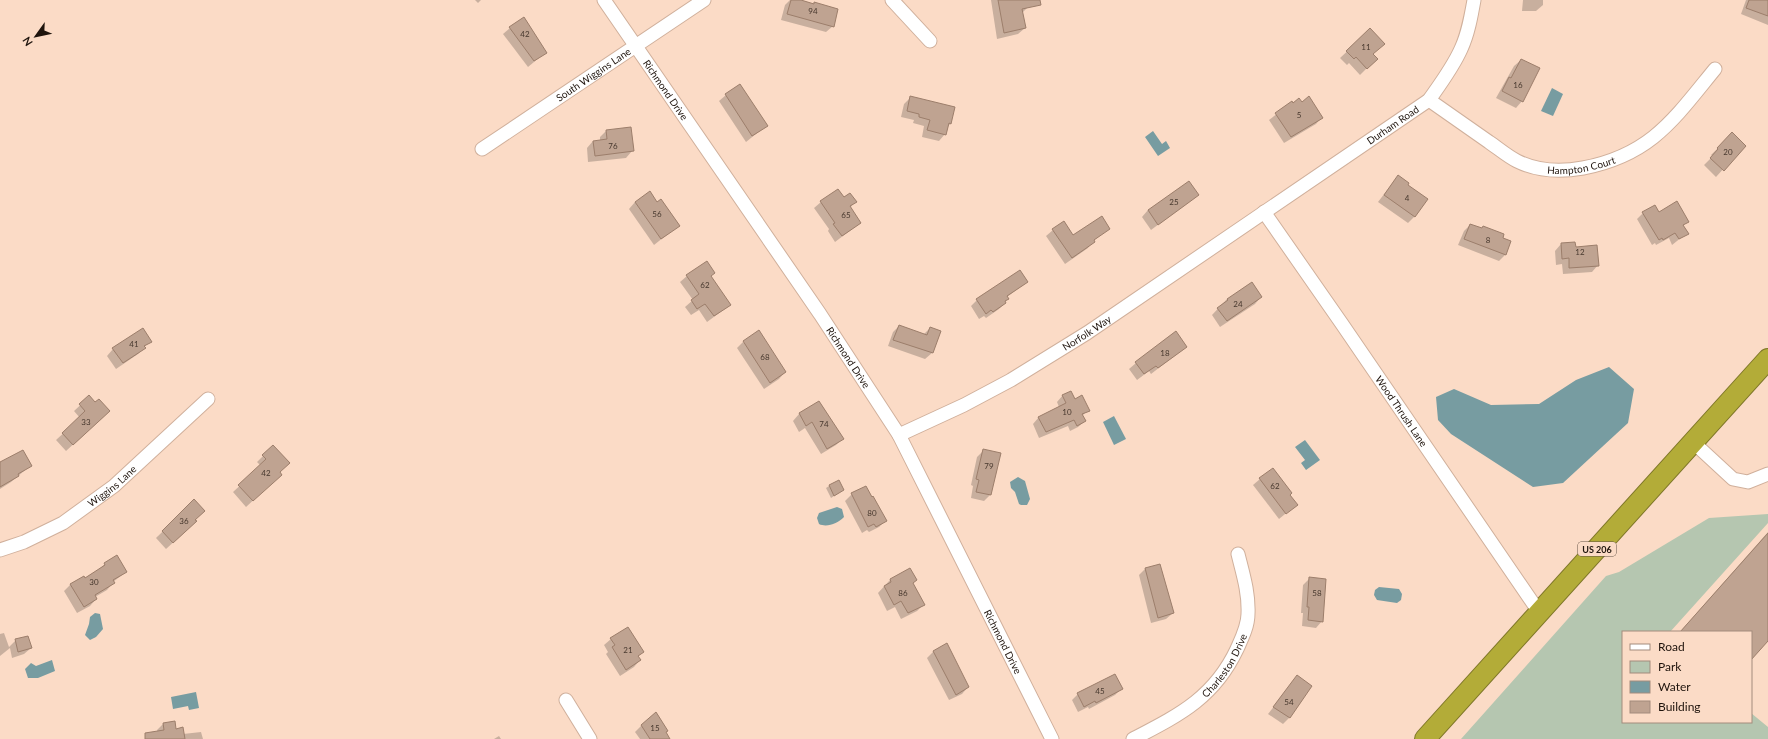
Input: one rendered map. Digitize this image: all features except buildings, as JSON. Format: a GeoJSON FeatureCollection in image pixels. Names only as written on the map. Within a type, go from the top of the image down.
{"type":"FeatureCollection","features":[{"type":"Feature","properties":{"kind":"highway","name":"US 206"},"geometry":{"type":"LineString","coordinates":[[1424,739],[1694,443],[1768,359]]}},
{"type":"Feature","properties":{"kind":"street","name":"Richmond Drive"},"geometry":{"type":"LineString","coordinates":[[604,0],[820,314],[899,435],[1052,739]]}},
{"type":"Feature","properties":{"kind":"street","name":"South Wiggins Lane"},"geometry":{"type":"LineString","coordinates":[[482,149],[704,0]]}},
{"type":"Feature","properties":{"kind":"street"},"geometry":{"type":"LineString","coordinates":[[892,0],[930,41]]}},
{"type":"Feature","properties":{"kind":"street","name":"Durham Road"},"geometry":{"type":"LineString","coordinates":[[1264,212],[1429,100],[1451,68],[1462,48],[1470,25],[1474,0]]}},
{"type":"Feature","properties":{"kind":"street","name":"Hampton Court"},"geometry":{"type":"LineString","coordinates":[[1429,100],[1517,161],[1556,171],[1570,170],[1610,162],[1642,146],[1662,131],[1678,115],[1715,69]]}},
{"type":"Feature","properties":{"kind":"street","name":"Norfolk Way"},"geometry":{"type":"LineString","coordinates":[[899,435],[964,405],[1011,380],[1087,332],[1264,212]]}},
{"type":"Feature","properties":{"kind":"street","name":"Wood Thrush Lane"},"geometry":{"type":"LineString","coordinates":[[1264,212],[1539,612]]}},
{"type":"Feature","properties":{"kind":"street","name":"Wiggins Lane"},"geometry":{"type":"LineString","coordinates":[[0,550],[24,542],[63,523],[114,486],[208,399]]}},
{"type":"Feature","properties":{"kind":"street"},"geometry":{"type":"LineString","coordinates":[[1694,443],[1734,479],[1748,482],[1768,474]]}},
{"type":"Feature","properties":{"kind":"street","name":"Charleston Drive"},"geometry":{"type":"LineString","coordinates":[[1133,739],[1177,716],[1202,697],[1208,692],[1230,665],[1244,635],[1248,615],[1246,582],[1238,554]]}},
{"type":"Feature","properties":{"kind":"street"},"geometry":{"type":"LineString","coordinates":[[566,700],[590,739]]}},
{"type":"Feature","properties":{"kind":"green space"},"geometry":{"type":"Polygon","coordinates":[[[1768,514],[1768,523],[1671,631],[1622,631],[1622,723],[1752,723],[1752,714],[1768,727],[1768,739],[1461,739],[1606,576],[1619,572],[1709,518],[1768,514]]]}},
{"type":"Feature","properties":{"kind":"water"},"geometry":{"type":"Polygon","coordinates":[[[1552,88],[1563,94],[1553,116],[1541,111],[1552,88]]]}},
{"type":"Feature","properties":{"kind":"water"},"geometry":{"type":"Polygon","coordinates":[[[1153,131],[1162,144],[1166,141],[1170,148],[1158,156],[1145,137],[1153,131]]]}},
{"type":"Feature","properties":{"kind":"water"},"geometry":{"type":"Polygon","coordinates":[[[1609,367],[1634,389],[1628,423],[1563,483],[1533,487],[1451,434],[1438,420],[1436,397],[1454,389],[1491,405],[1539,404],[1576,380],[1609,367]]]}},
{"type":"Feature","properties":{"kind":"water"},"geometry":{"type":"Polygon","coordinates":[[[1114,416],[1126,439],[1114,445],[1103,422],[1114,416]]]}},
{"type":"Feature","properties":{"kind":"water"},"geometry":{"type":"Polygon","coordinates":[[[1305,440],[1320,460],[1306,470],[1301,463],[1305,460],[1295,447],[1305,440]]]}},
{"type":"Feature","properties":{"kind":"water"},"geometry":{"type":"Polygon","coordinates":[[[1018,477],[1025,481],[1030,499],[1027,505],[1019,504],[1015,492],[1011,488],[1010,482],[1018,477]]]}},
{"type":"Feature","properties":{"kind":"water"},"geometry":{"type":"Polygon","coordinates":[[[837,507],[842,509],[844,517],[832,524],[819,524],[817,518],[819,513],[837,507]]]}},
{"type":"Feature","properties":{"kind":"water"},"geometry":{"type":"Polygon","coordinates":[[[1379,587],[1399,589],[1402,594],[1401,600],[1397,603],[1377,600],[1374,595],[1375,590],[1379,587]]]}},
{"type":"Feature","properties":{"kind":"water"},"geometry":{"type":"Polygon","coordinates":[[[95,613],[100,614],[103,629],[96,637],[90,640],[85,635],[90,617],[95,613]]]}},
{"type":"Feature","properties":{"kind":"water"},"geometry":{"type":"Polygon","coordinates":[[[52,660],[55,671],[38,678],[28,678],[25,669],[31,663],[36,666],[52,660]]]}},
{"type":"Feature","properties":{"kind":"water"},"geometry":{"type":"Polygon","coordinates":[[[196,692],[199,708],[189,710],[188,706],[173,709],[171,697],[196,692]]]}}]}
